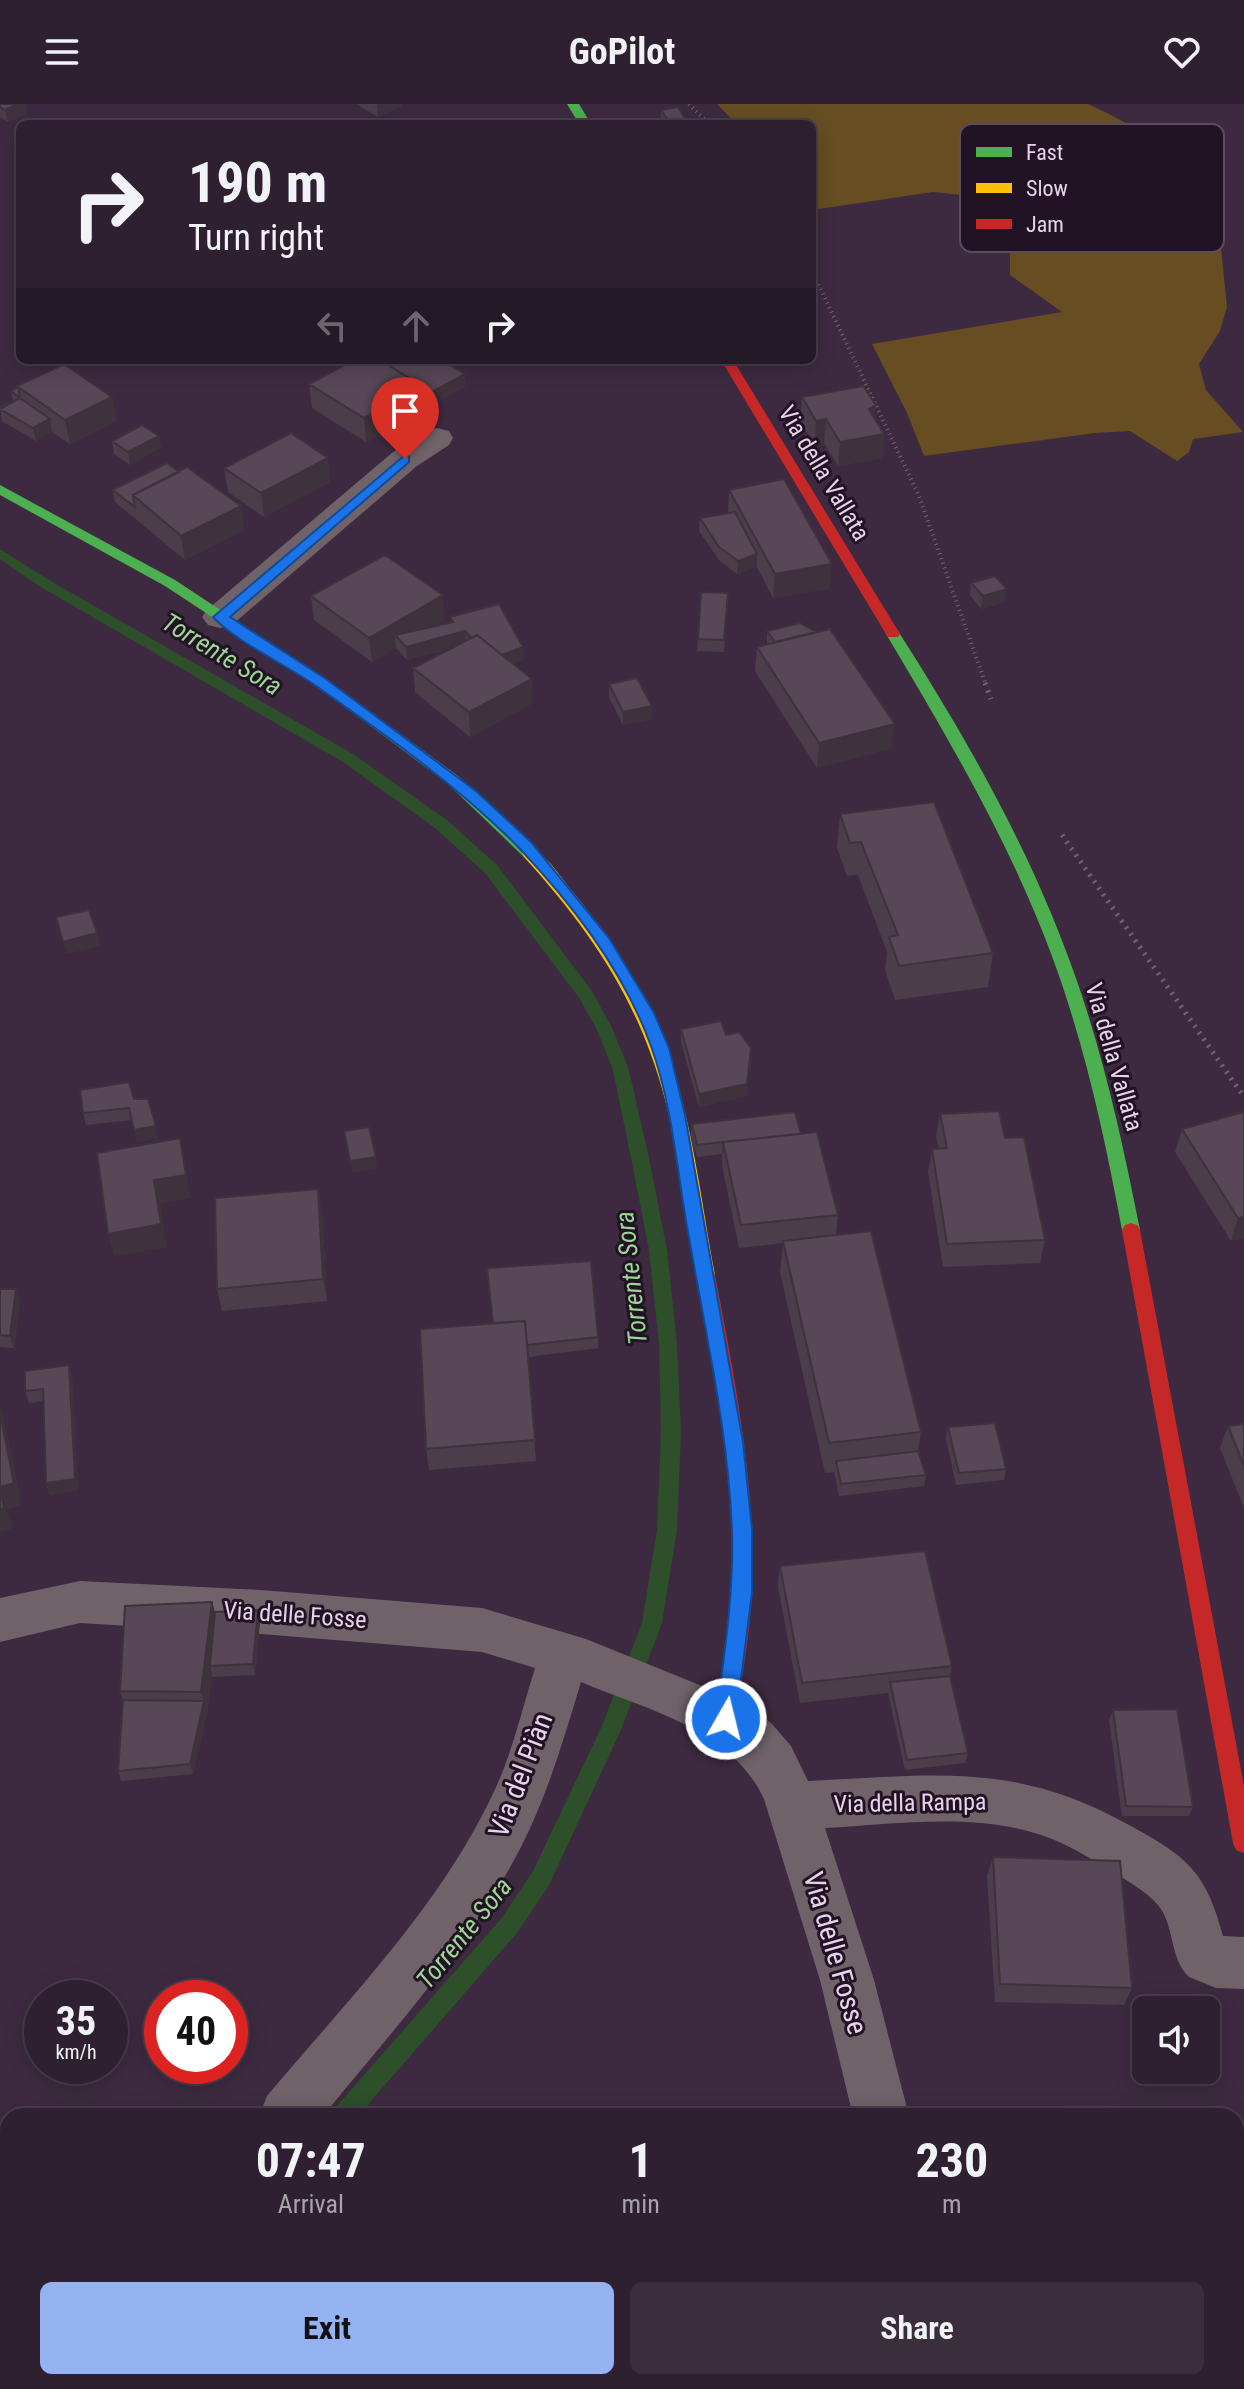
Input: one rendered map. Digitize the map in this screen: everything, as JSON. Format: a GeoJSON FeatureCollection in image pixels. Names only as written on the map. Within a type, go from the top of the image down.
{"type":"FeatureCollection","features":[{"type":"Feature","properties":{"kind":"main road","name":"Via della Vallata"},"geometry":{"type":"LineString","coordinates":[[729,364],[949,726],[1030,887],[1076,1003],[1118,1159],[1244,1843]]}},
{"type":"Feature","properties":{"kind":"main road"},"geometry":{"type":"LineString","coordinates":[[0,489],[169,583],[321,682],[419,753],[526,846],[603,943],[645,1013],[660,1048],[673,1101],[734,1442],[742,1529],[742,1593],[726,1719]]}},
{"type":"Feature","properties":{"kind":"street"},"geometry":{"type":"LineString","coordinates":[[220,617],[405,459],[437,438]]}},
{"type":"Feature","properties":{"kind":"street","name":"Via delle Fosse"},"geometry":{"type":"LineString","coordinates":[[0,1620],[80,1602],[261,1612],[482,1630],[575,1658],[726,1719],[753,1739],[773,1763],[792,1806],[847,1980],[879,2108]]}},
{"type":"Feature","properties":{"kind":"street","name":"Via del Piàn"},"geometry":{"type":"LineString","coordinates":[[293,2108],[437,1931],[488,1854],[523,1784],[575,1658]]}},
{"type":"Feature","properties":{"kind":"street","name":"Via della Rampa"},"geometry":{"type":"LineString","coordinates":[[792,1806],[966,1798],[1026,1806],[1089,1831],[1171,1882],[1191,1911],[1200,1951],[1210,1960],[1244,1963]]}},
{"type":"Feature","properties":{"kind":"path"},"geometry":{"type":"LineString","coordinates":[[689,104],[705,120]]}},
{"type":"Feature","properties":{"kind":"path"},"geometry":{"type":"LineString","coordinates":[[816,279],[919,496],[992,701]]}},
{"type":"Feature","properties":{"kind":"path"},"geometry":{"type":"LineString","coordinates":[[1055,824],[1244,1097]]}},
{"type":"Feature","properties":{"kind":"shaded area"},"geometry":{"type":"Polygon","coordinates":[[[717,104],[1088,104],[1127,124],[960,124],[960,195],[933,192],[816,209],[816,120],[732,120],[717,104]]]}},
{"type":"Feature","properties":{"kind":"shaded area"},"geometry":{"type":"Polygon","coordinates":[[[1221,252],[1227,307],[1220,331],[1199,364],[1206,390],[1243,432],[1193,439],[1189,452],[1177,461],[1130,431],[924,456],[907,413],[872,344],[1062,312],[1010,275],[1010,253],[1221,252]]]}},
{"type":"Feature","properties":{"kind":"building"},"geometry":{"type":"Polygon","coordinates":[[[0,104],[18,104],[5,110],[0,104]]]}},
{"type":"Feature","properties":{"kind":"building"},"geometry":{"type":"Polygon","coordinates":[[[678,107],[686,120],[668,120],[661,110],[678,107]]]}},
{"type":"Feature","properties":{"kind":"building"},"geometry":{"type":"Polygon","coordinates":[[[64,364],[112,397],[65,420],[17,386],[64,364]]]}},
{"type":"Feature","properties":{"kind":"building"},"geometry":{"type":"Polygon","coordinates":[[[346,364],[386,364],[422,386],[364,418],[309,384],[346,364]]]}},
{"type":"Feature","properties":{"kind":"building"},"geometry":{"type":"Polygon","coordinates":[[[449,364],[465,374],[423,397],[422,386],[388,365],[449,364]]]}},
{"type":"Feature","properties":{"kind":"building"},"geometry":{"type":"Polygon","coordinates":[[[863,386],[876,405],[869,409],[884,434],[840,442],[826,419],[816,421],[802,397],[863,386]]]}},
{"type":"Feature","properties":{"kind":"building"},"geometry":{"type":"Polygon","coordinates":[[[18,387],[20,398],[11,391],[18,387]]]}},
{"type":"Feature","properties":{"kind":"building"},"geometry":{"type":"Polygon","coordinates":[[[20,398],[50,419],[33,428],[0,409],[20,398]]]}},
{"type":"Feature","properties":{"kind":"building"},"geometry":{"type":"Polygon","coordinates":[[[142,425],[159,436],[128,452],[112,441],[142,425]]]}},
{"type":"Feature","properties":{"kind":"building"},"geometry":{"type":"Polygon","coordinates":[[[291,433],[328,458],[261,493],[224,468],[291,433]]]}},
{"type":"Feature","properties":{"kind":"building"},"geometry":{"type":"Polygon","coordinates":[[[167,463],[179,472],[133,495],[135,507],[112,490],[167,463]]]}},
{"type":"Feature","properties":{"kind":"building"},"geometry":{"type":"Polygon","coordinates":[[[187,467],[241,506],[181,536],[133,495],[187,467]]]}},
{"type":"Feature","properties":{"kind":"building"},"geometry":{"type":"Polygon","coordinates":[[[784,479],[832,564],[775,574],[729,490],[784,479]]]}},
{"type":"Feature","properties":{"kind":"building"},"geometry":{"type":"Polygon","coordinates":[[[735,512],[757,554],[738,561],[719,547],[700,518],[735,512]]]}},
{"type":"Feature","properties":{"kind":"building"},"geometry":{"type":"Polygon","coordinates":[[[385,555],[443,595],[369,638],[311,596],[385,555]]]}},
{"type":"Feature","properties":{"kind":"building"},"geometry":{"type":"Polygon","coordinates":[[[995,576],[1007,589],[983,596],[971,583],[995,576]]]}},
{"type":"Feature","properties":{"kind":"building"},"geometry":{"type":"Polygon","coordinates":[[[701,592],[728,593],[724,640],[698,639],[701,592]]]}},
{"type":"Feature","properties":{"kind":"building"},"geometry":{"type":"Polygon","coordinates":[[[499,604],[523,647],[502,655],[477,635],[471,638],[465,631],[406,647],[395,635],[453,622],[450,617],[499,604]]]}},
{"type":"Feature","properties":{"kind":"building"},"geometry":{"type":"Polygon","coordinates":[[[800,623],[816,632],[775,642],[767,631],[800,623]]]}},
{"type":"Feature","properties":{"kind":"building"},"geometry":{"type":"Polygon","coordinates":[[[830,629],[895,724],[819,743],[757,647],[830,629]]]}},
{"type":"Feature","properties":{"kind":"building"},"geometry":{"type":"Polygon","coordinates":[[[477,635],[532,679],[469,712],[413,668],[477,635]]]}},
{"type":"Feature","properties":{"kind":"building"},"geometry":{"type":"Polygon","coordinates":[[[637,678],[652,706],[623,712],[609,684],[637,678]]]}},
{"type":"Feature","properties":{"kind":"building"},"geometry":{"type":"Polygon","coordinates":[[[934,802],[993,953],[899,966],[889,937],[898,935],[861,842],[850,843],[840,814],[934,802]]]}},
{"type":"Feature","properties":{"kind":"building"},"geometry":{"type":"Polygon","coordinates":[[[89,910],[97,933],[63,942],[56,917],[89,910]]]}},
{"type":"Feature","properties":{"kind":"building"},"geometry":{"type":"Polygon","coordinates":[[[721,1021],[726,1035],[739,1032],[751,1048],[747,1084],[699,1094],[681,1029],[721,1021]]]}},
{"type":"Feature","properties":{"kind":"building"},"geometry":{"type":"Polygon","coordinates":[[[129,1082],[134,1099],[148,1099],[156,1126],[134,1130],[129,1108],[83,1113],[80,1090],[129,1082]]]}},
{"type":"Feature","properties":{"kind":"building"},"geometry":{"type":"Polygon","coordinates":[[[999,1111],[1005,1138],[1024,1137],[1045,1240],[947,1244],[932,1149],[947,1148],[940,1114],[999,1111]]]}},
{"type":"Feature","properties":{"kind":"building"},"geometry":{"type":"Polygon","coordinates":[[[795,1112],[801,1134],[697,1145],[692,1124],[795,1112]]]}},
{"type":"Feature","properties":{"kind":"building"},"geometry":{"type":"Polygon","coordinates":[[[1244,1112],[1244,1217],[1238,1218],[1182,1129],[1244,1112]]]}},
{"type":"Feature","properties":{"kind":"building"},"geometry":{"type":"Polygon","coordinates":[[[369,1127],[376,1157],[350,1161],[344,1131],[369,1127]]]}},
{"type":"Feature","properties":{"kind":"building"},"geometry":{"type":"Polygon","coordinates":[[[817,1132],[838,1215],[741,1225],[723,1142],[817,1132]]]}},
{"type":"Feature","properties":{"kind":"building"},"geometry":{"type":"Polygon","coordinates":[[[180,1138],[186,1175],[154,1180],[161,1224],[108,1234],[97,1153],[180,1138]]]}},
{"type":"Feature","properties":{"kind":"building"},"geometry":{"type":"Polygon","coordinates":[[[318,1189],[323,1279],[217,1289],[215,1198],[318,1189]]]}},
{"type":"Feature","properties":{"kind":"building"},"geometry":{"type":"Polygon","coordinates":[[[871,1231],[921,1432],[829,1443],[783,1241],[871,1231]]]}},
{"type":"Feature","properties":{"kind":"building"},"geometry":{"type":"Polygon","coordinates":[[[591,1261],[598,1337],[527,1345],[525,1321],[493,1323],[487,1268],[591,1261]]]}},
{"type":"Feature","properties":{"kind":"building"},"geometry":{"type":"Polygon","coordinates":[[[0,1289],[16,1289],[10,1336],[0,1335],[0,1289]]]}},
{"type":"Feature","properties":{"kind":"building"},"geometry":{"type":"Polygon","coordinates":[[[525,1321],[535,1440],[426,1449],[420,1329],[525,1321]]]}},
{"type":"Feature","properties":{"kind":"building"},"geometry":{"type":"Polygon","coordinates":[[[69,1365],[75,1479],[46,1483],[43,1389],[25,1391],[25,1371],[69,1365]]]}},
{"type":"Feature","properties":{"kind":"building"},"geometry":{"type":"Polygon","coordinates":[[[0,1414],[14,1483],[0,1487],[0,1414]]]}},
{"type":"Feature","properties":{"kind":"building"},"geometry":{"type":"Polygon","coordinates":[[[995,1423],[1006,1469],[959,1473],[948,1427],[995,1423]]]}},
{"type":"Feature","properties":{"kind":"building"},"geometry":{"type":"Polygon","coordinates":[[[1244,1424],[1244,1466],[1228,1426],[1244,1424]]]}},
{"type":"Feature","properties":{"kind":"building"},"geometry":{"type":"Polygon","coordinates":[[[918,1451],[926,1475],[841,1484],[836,1461],[918,1451]]]}},
{"type":"Feature","properties":{"kind":"building"},"geometry":{"type":"Polygon","coordinates":[[[925,1551],[952,1666],[802,1683],[780,1566],[925,1551]]]}},
{"type":"Feature","properties":{"kind":"building"},"geometry":{"type":"Polygon","coordinates":[[[212,1602],[201,1692],[120,1691],[125,1606],[212,1602]]]}},
{"type":"Feature","properties":{"kind":"building"},"geometry":{"type":"Polygon","coordinates":[[[258,1610],[253,1664],[210,1666],[215,1612],[258,1610]]]}},
{"type":"Feature","properties":{"kind":"building"},"geometry":{"type":"Polygon","coordinates":[[[950,1676],[968,1753],[907,1760],[890,1682],[950,1676]]]}},
{"type":"Feature","properties":{"kind":"building"},"geometry":{"type":"Polygon","coordinates":[[[123,1700],[204,1701],[190,1764],[118,1771],[123,1700]]]}},
{"type":"Feature","properties":{"kind":"building"},"geometry":{"type":"Polygon","coordinates":[[[1177,1709],[1193,1807],[1126,1806],[1113,1710],[1177,1709]]]}},
{"type":"Feature","properties":{"kind":"building"},"geometry":{"type":"Polygon","coordinates":[[[993,1857],[1120,1861],[1132,1988],[1000,1984],[993,1857]]]}},
{"type":"Feature","properties":{"kind":"building"},"geometry":{"type":"Polygon","coordinates":[[[1067,2106],[1205,2108],[1067,2108],[1067,2106]]]}},
{"type":"Feature","properties":{"kind":"waterway","name":"Torrente Sora"},"geometry":{"type":"LineString","coordinates":[[0,553],[44,583],[348,758],[441,824],[491,869],[586,995],[605,1030],[621,1070],[658,1250],[668,1344],[671,1432],[667,1530],[652,1623],[611,1730],[541,1878],[509,1926],[350,2108]]}},
{"type":"Feature","properties":{"kind":"traffic: fast"},"geometry":{"type":"LineString","coordinates":[[573,104],[583,120]]}},
{"type":"Feature","properties":{"kind":"traffic: fast"},"geometry":{"type":"LineString","coordinates":[[0,489],[170,583],[329,688],[453,780],[530,853]]}},
{"type":"Feature","properties":{"kind":"traffic: fast"},"geometry":{"type":"LineString","coordinates":[[893,634],[996,815],[1041,909],[1077,1005],[1114,1145],[1131,1230]]}},
{"type":"Feature","properties":{"kind":"traffic: slow"},"geometry":{"type":"LineString","coordinates":[[530,853],[596,933],[647,1023],[676,1111],[706,1275]]}},
{"type":"Feature","properties":{"kind":"traffic: jam"},"geometry":{"type":"LineString","coordinates":[[729,364],[893,634]]}},
{"type":"Feature","properties":{"kind":"traffic: jam"},"geometry":{"type":"LineString","coordinates":[[1131,1230],[1244,1843]]}},
{"type":"Feature","properties":{"kind":"traffic: jam"},"geometry":{"type":"LineString","coordinates":[[706,1275],[738,1472],[743,1552],[741,1607],[726,1719]]}},
{"type":"Feature","properties":{"kind":"route"},"geometry":{"type":"LineString","coordinates":[[405,459],[220,617],[321,682],[419,753],[471,795],[526,846],[565,891],[603,943],[645,1013],[660,1048],[676,1115],[734,1442],[742,1529],[742,1593],[726,1719]]}}]}
